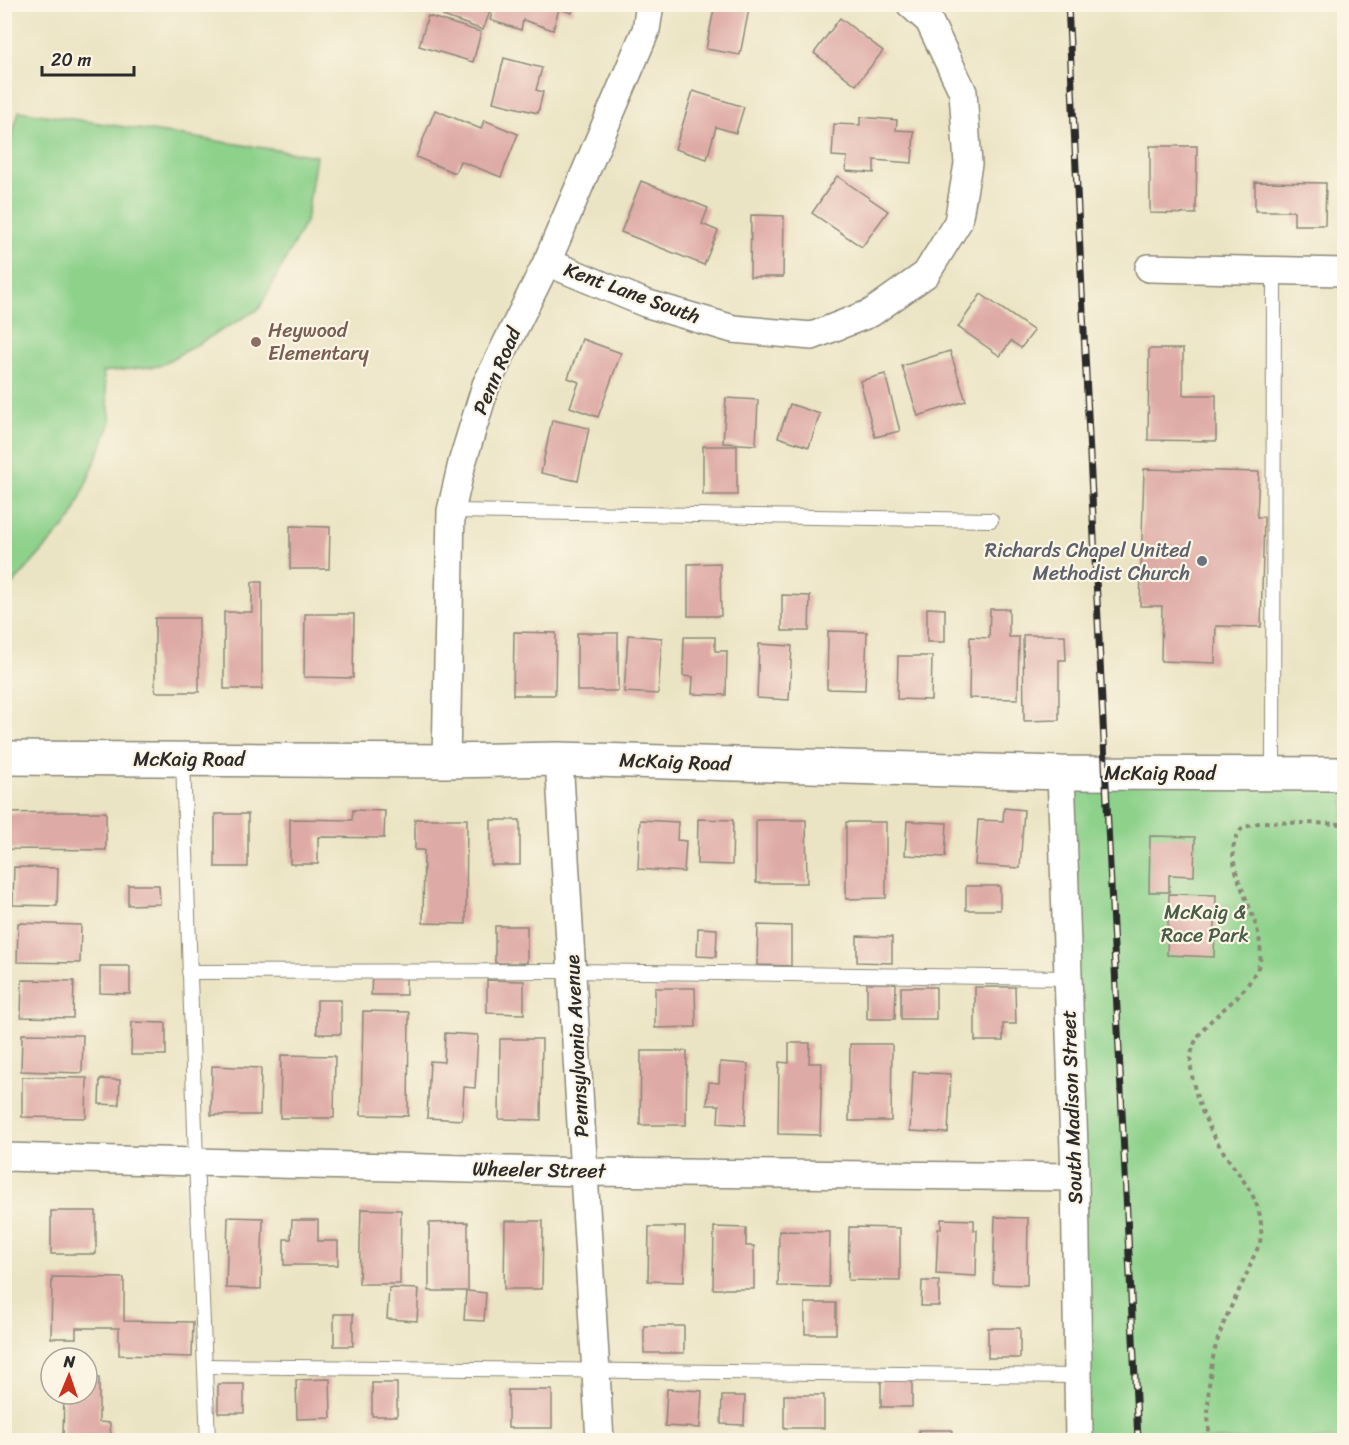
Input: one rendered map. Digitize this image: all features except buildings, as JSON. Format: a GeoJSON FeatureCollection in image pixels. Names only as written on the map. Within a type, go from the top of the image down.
{"type":"FeatureCollection","features":[{"type":"Feature","properties":{"kind":"street","name":"Penn Road"},"geometry":{"type":"LineString","coordinates":[[446,761],[451,511],[462,463],[486,385],[548,262],[646,30],[650,4]]}},
{"type":"Feature","properties":{"kind":"street","name":"Kent Lane South"},"geometry":{"type":"LineString","coordinates":[[548,262],[645,303],[733,329],[812,336],[871,314],[926,274],[958,222],[968,164],[963,92],[929,21],[910,4]]}},
{"type":"Feature","properties":{"kind":"street"},"geometry":{"type":"LineString","coordinates":[[1149,268],[1344,272]]}},
{"type":"Feature","properties":{"kind":"street","name":"McKaig Road"},"geometry":{"type":"LineString","coordinates":[[4,758],[446,761],[559,759],[1061,773],[1344,774]]}},
{"type":"Feature","properties":{"kind":"street","name":"Pennsylvania Avenue"},"geometry":{"type":"LineString","coordinates":[[559,759],[600,1440]]}},
{"type":"Feature","properties":{"kind":"street","name":"South Madison Street"},"geometry":{"type":"LineString","coordinates":[[1061,773],[1075,1177],[1079,1440]]}},
{"type":"Feature","properties":{"kind":"street","name":"Wheeler Street"},"geometry":{"type":"LineString","coordinates":[[4,1157],[584,1172],[1075,1177]]}},
{"type":"Feature","properties":{"kind":"lane"},"geometry":{"type":"LineString","coordinates":[[1273,773],[1274,271]]}},
{"type":"Feature","properties":{"kind":"lane"},"geometry":{"type":"LineString","coordinates":[[451,511],[991,520]]}},
{"type":"Feature","properties":{"kind":"lane"},"geometry":{"type":"LineString","coordinates":[[183,759],[189,972],[208,1440]]}},
{"type":"Feature","properties":{"kind":"lane"},"geometry":{"type":"LineString","coordinates":[[189,972],[572,971],[1068,978]]}},
{"type":"Feature","properties":{"kind":"lane"},"geometry":{"type":"LineString","coordinates":[[205,1366],[1078,1376]]}},
{"type":"Feature","properties":{"kind":"path"},"geometry":{"type":"LineString","coordinates":[[1210,1440],[1208,1419],[1210,1380],[1219,1334],[1261,1239],[1261,1214],[1253,1194],[1222,1149],[1204,1116],[1195,1091],[1191,1066],[1193,1046],[1201,1030],[1250,984],[1260,963],[1259,941],[1253,913],[1233,861],[1234,842],[1242,828],[1262,822],[1344,824]]}},
{"type":"Feature","properties":{"kind":"green space"},"geometry":{"type":"Polygon","coordinates":[[[19,111],[316,156],[306,221],[259,309],[159,366],[103,372],[111,422],[72,518],[5,593],[4,163],[19,111]]]}},
{"type":"Feature","properties":{"kind":"green space","name":"McKaig & Race Park"},"geometry":{"type":"Polygon","coordinates":[[[1061,773],[1344,775],[1344,1440],[1078,1440],[1061,773]]]}},
{"type":"Feature","properties":{"kind":"railway"},"geometry":{"type":"LineString","coordinates":[[1068,4],[1138,1440]]}},
{"type":"Feature","properties":{"kind":"place","name":"Heywood Elementary"},"geometry":{"type":"Point","coordinates":[256,342]}},
{"type":"Feature","properties":{"kind":"place","name":"Richards Chapel United Methodist Church"},"geometry":{"type":"Point","coordinates":[1202,561]}}]}
